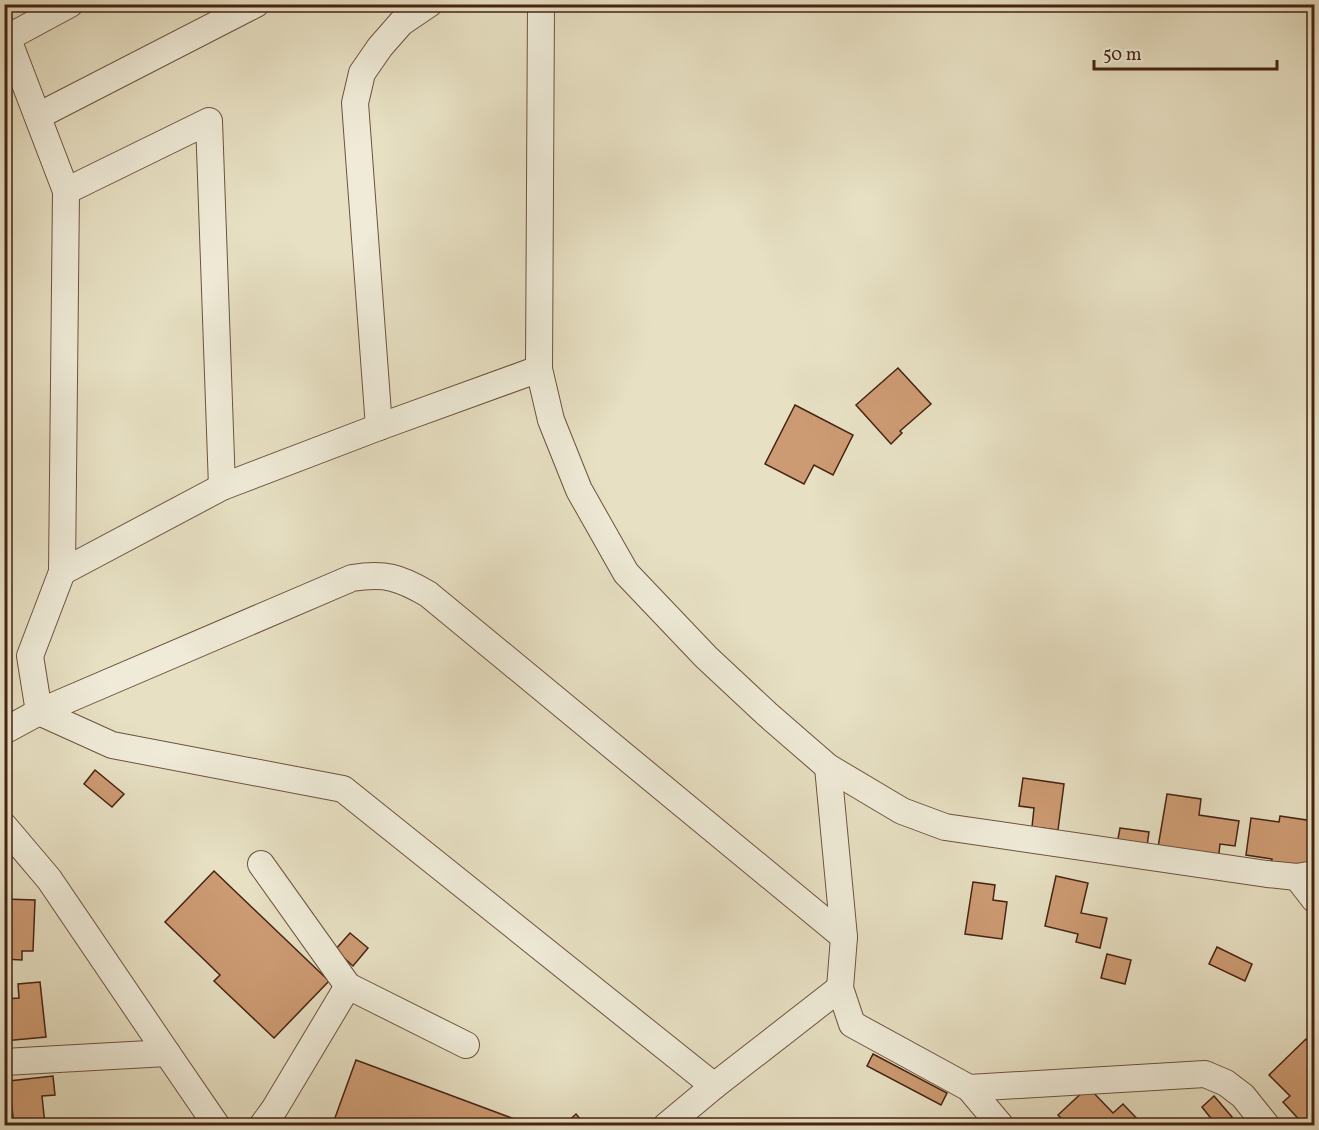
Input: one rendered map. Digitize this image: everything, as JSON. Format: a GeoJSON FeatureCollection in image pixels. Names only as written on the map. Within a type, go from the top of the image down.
{"type":"FeatureCollection","features":[{"type":"Feature","properties":{"kind":"street"},"geometry":{"type":"LineString","coordinates":[[39,712],[30,656],[62,572],[66,191],[7,33],[70,4]]}},
{"type":"Feature","properties":{"kind":"street"},"geometry":{"type":"LineString","coordinates":[[38,116],[256,4]]}},
{"type":"Feature","properties":{"kind":"street"},"geometry":{"type":"LineString","coordinates":[[379,427],[355,103],[362,73],[380,47],[401,23],[429,4]]}},
{"type":"Feature","properties":{"kind":"street"},"geometry":{"type":"LineString","coordinates":[[541,4],[539,369],[551,420],[579,490],[626,573],[706,657],[828,767],[902,811],[945,827],[1267,874],[1306,876],[1314,899]]}},
{"type":"Feature","properties":{"kind":"street"},"geometry":{"type":"LineString","coordinates":[[66,191],[209,121],[222,487]]}},
{"type":"Feature","properties":{"kind":"street"},"geometry":{"type":"LineString","coordinates":[[62,572],[222,487],[539,369]]}},
{"type":"Feature","properties":{"kind":"street"},"geometry":{"type":"LineString","coordinates":[[4,731],[39,712],[352,578],[369,575],[390,576],[408,582],[428,594],[844,937]]}},
{"type":"Feature","properties":{"kind":"street"},"geometry":{"type":"LineString","coordinates":[[39,712],[112,745],[343,789],[714,1086]]}},
{"type":"Feature","properties":{"kind":"street"},"geometry":{"type":"LineString","coordinates":[[828,767],[844,937],[840,988],[852,1024],[969,1088],[1000,1125]]}},
{"type":"Feature","properties":{"kind":"street"},"geometry":{"type":"LineString","coordinates":[[4,826],[49,879],[217,1125]]}},
{"type":"Feature","properties":{"kind":"street"},"geometry":{"type":"LineString","coordinates":[[261,864],[348,986],[466,1045]]}},
{"type":"Feature","properties":{"kind":"street"},"geometry":{"type":"LineString","coordinates":[[262,1125],[275,1108],[348,986]]}},
{"type":"Feature","properties":{"kind":"street"},"geometry":{"type":"LineString","coordinates":[[666,1125],[840,988]]}},
{"type":"Feature","properties":{"kind":"street"},"geometry":{"type":"LineString","coordinates":[[4,1062],[166,1053]]}},
{"type":"Feature","properties":{"kind":"street"},"geometry":{"type":"LineString","coordinates":[[969,1088],[1205,1074],[1226,1083],[1243,1096],[1267,1125]]}},
{"type":"Feature","properties":{"kind":"building"},"geometry":{"type":"Polygon","coordinates":[[[898,368],[931,404],[900,431],[902,433],[891,444],[856,405],[898,368]]]}},
{"type":"Feature","properties":{"kind":"building"},"geometry":{"type":"Polygon","coordinates":[[[795,405],[853,435],[833,475],[814,465],[804,484],[765,464],[795,405]]]}},
{"type":"Feature","properties":{"kind":"building"},"geometry":{"type":"Polygon","coordinates":[[[95,770],[124,794],[112,807],[84,784],[95,770]]]}},
{"type":"Feature","properties":{"kind":"building"},"geometry":{"type":"Polygon","coordinates":[[[1023,778],[1064,784],[1058,830],[1032,827],[1034,808],[1019,806],[1023,778]]]}},
{"type":"Feature","properties":{"kind":"building"},"geometry":{"type":"Polygon","coordinates":[[[1167,794],[1201,799],[1199,815],[1239,821],[1235,846],[1220,844],[1218,862],[1157,853],[1167,794]]]}},
{"type":"Feature","properties":{"kind":"building"},"geometry":{"type":"Polygon","coordinates":[[[1280,816],[1313,821],[1309,843],[1314,844],[1314,880],[1269,872],[1272,859],[1246,855],[1251,818],[1279,822],[1280,816]]]}},
{"type":"Feature","properties":{"kind":"building"},"geometry":{"type":"Polygon","coordinates":[[[1120,828],[1149,832],[1146,853],[1116,849],[1120,828]]]}},
{"type":"Feature","properties":{"kind":"building"},"geometry":{"type":"Polygon","coordinates":[[[214,871],[329,981],[274,1038],[214,981],[220,975],[165,922],[214,871]]]}},
{"type":"Feature","properties":{"kind":"building"},"geometry":{"type":"Polygon","coordinates":[[[1056,876],[1088,883],[1081,913],[1107,918],[1100,948],[1076,942],[1078,934],[1045,926],[1056,876]]]}},
{"type":"Feature","properties":{"kind":"building"},"geometry":{"type":"Polygon","coordinates":[[[973,882],[995,885],[993,900],[1007,902],[1002,939],[965,934],[973,882]]]}},
{"type":"Feature","properties":{"kind":"building"},"geometry":{"type":"Polygon","coordinates":[[[4,899],[35,900],[33,951],[22,951],[22,960],[4,959],[4,899]]]}},
{"type":"Feature","properties":{"kind":"building"},"geometry":{"type":"Polygon","coordinates":[[[350,933],[368,948],[353,966],[335,950],[350,933]]]}},
{"type":"Feature","properties":{"kind":"building"},"geometry":{"type":"Polygon","coordinates":[[[1217,947],[1252,964],[1245,981],[1209,964],[1217,947]]]}},
{"type":"Feature","properties":{"kind":"building"},"geometry":{"type":"Polygon","coordinates":[[[1107,954],[1131,960],[1125,984],[1101,978],[1107,954]]]}},
{"type":"Feature","properties":{"kind":"building"},"geometry":{"type":"Polygon","coordinates":[[[40,982],[46,1037],[4,1041],[4,999],[19,998],[18,984],[40,982]]]}},
{"type":"Feature","properties":{"kind":"building"},"geometry":{"type":"Polygon","coordinates":[[[1306,1039],[1314,1047],[1314,1126],[1305,1126],[1283,1102],[1290,1096],[1269,1075],[1306,1039]]]}},
{"type":"Feature","properties":{"kind":"building"},"geometry":{"type":"Polygon","coordinates":[[[873,1054],[947,1093],[941,1105],[867,1066],[873,1054]]]}},
{"type":"Feature","properties":{"kind":"building"},"geometry":{"type":"Polygon","coordinates":[[[356,1060],[517,1120],[515,1126],[332,1126],[356,1060]]]}},
{"type":"Feature","properties":{"kind":"building"},"geometry":{"type":"Polygon","coordinates":[[[53,1076],[55,1095],[42,1096],[45,1125],[14,1126],[9,1081],[53,1076]]]}},
{"type":"Feature","properties":{"kind":"building"},"geometry":{"type":"Polygon","coordinates":[[[1088,1087],[1113,1113],[1123,1104],[1144,1126],[1069,1126],[1058,1115],[1088,1087]]]}},
{"type":"Feature","properties":{"kind":"building"},"geometry":{"type":"Polygon","coordinates":[[[1214,1096],[1232,1117],[1221,1126],[1217,1126],[1202,1107],[1214,1096]]]}},
{"type":"Feature","properties":{"kind":"building"},"geometry":{"type":"Polygon","coordinates":[[[576,1114],[586,1126],[563,1126],[576,1114]]]}}]}
